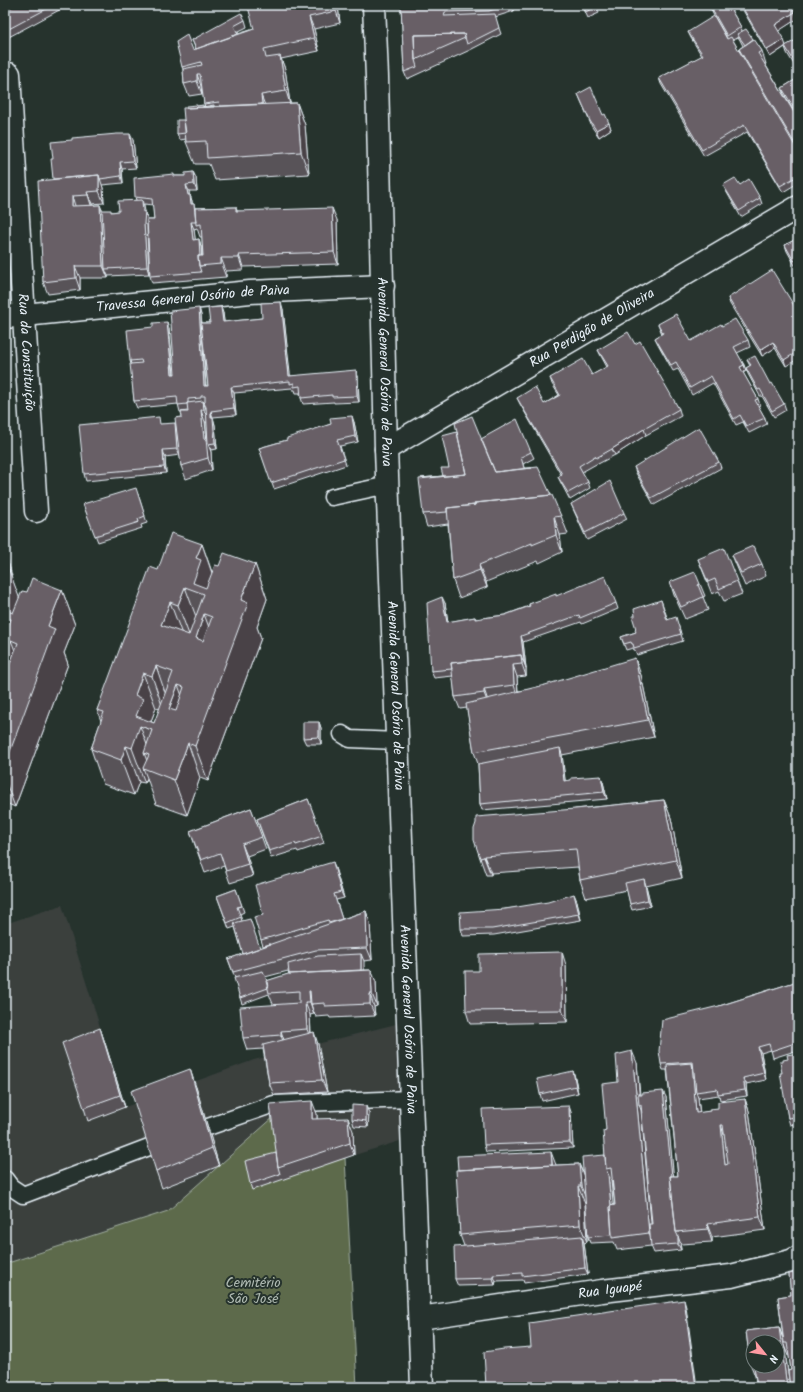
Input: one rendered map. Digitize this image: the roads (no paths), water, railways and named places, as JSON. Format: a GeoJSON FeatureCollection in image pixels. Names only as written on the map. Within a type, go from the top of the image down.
{"type":"FeatureCollection","features":[{"type":"Feature","properties":{"kind":"street","name":"Avenida General Osório de Paiva"},"geometry":{"type":"LineString","coordinates":[[374,5],[383,286],[386,449],[422,1387]]}},
{"type":"Feature","properties":{"kind":"street","name":"Rua da Constituição"},"geometry":{"type":"LineString","coordinates":[[9,74],[14,316],[36,511]]}},
{"type":"Feature","properties":{"kind":"street","name":"Rua Perdigão de Oliveira"},"geometry":{"type":"LineString","coordinates":[[386,449],[798,207]]}},
{"type":"Feature","properties":{"kind":"street","name":"Travessa General Osório de Paiva"},"geometry":{"type":"LineString","coordinates":[[14,316],[250,292],[383,286]]}},
{"type":"Feature","properties":{"kind":"street","name":"Rua Iguapé"},"geometry":{"type":"LineString","coordinates":[[420,1318],[602,1292],[731,1276],[798,1257]]}},
{"type":"Feature","properties":{"kind":"lane"},"geometry":{"type":"LineString","coordinates":[[332,497],[388,485]]}},
{"type":"Feature","properties":{"kind":"lane"},"geometry":{"type":"LineString","coordinates":[[342,734],[350,739],[398,741]]}},
{"type":"Feature","properties":{"kind":"lane"},"geometry":{"type":"LineString","coordinates":[[208,1127],[274,1104],[411,1099]]}},
{"type":"Feature","properties":{"kind":"lane"},"geometry":{"type":"LineString","coordinates":[[5,1179],[11,1187],[23,1195],[149,1147]]}},
{"type":"Feature","properties":{"kind":"park label","name":"Cemitério São José"},"geometry":{"type":"Point","coordinates":[253,1292]}}]}
